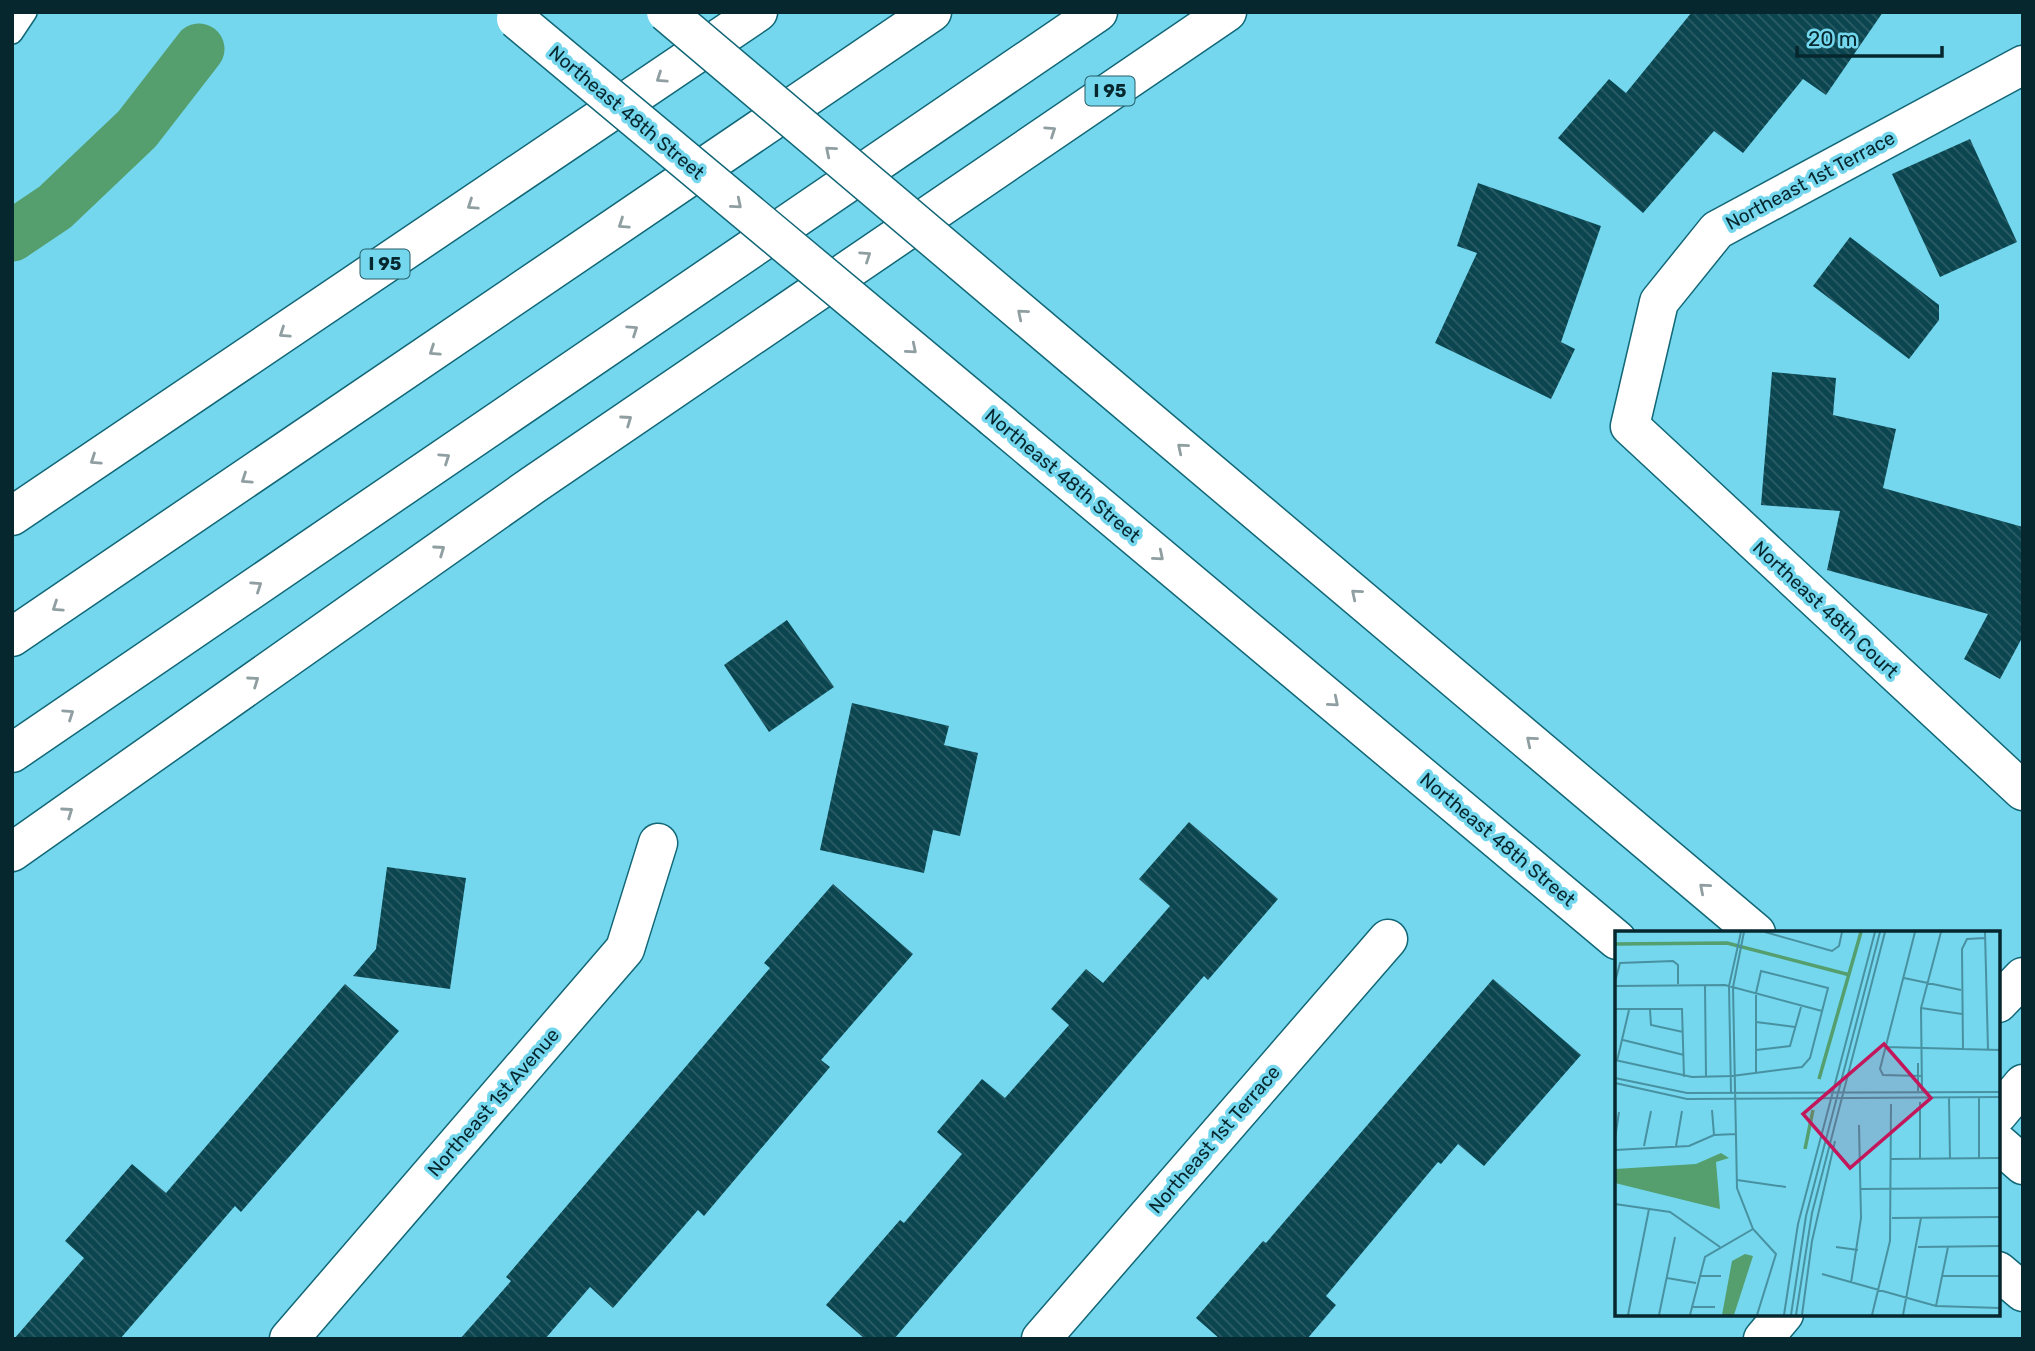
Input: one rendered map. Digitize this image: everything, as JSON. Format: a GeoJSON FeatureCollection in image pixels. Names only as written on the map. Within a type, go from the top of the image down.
{"type":"FeatureCollection","features":[{"type":"Feature","properties":{"kind":"main road"},"geometry":{"type":"LineString","coordinates":[[666,12],[1753,931]]}},
{"type":"Feature","properties":{"kind":"main road","name":"I 95"},"geometry":{"type":"LineString","coordinates":[[12,516],[758,12]]}},
{"type":"Feature","properties":{"kind":"main road"},"geometry":{"type":"LineString","coordinates":[[12,637],[932,12]]}},
{"type":"Feature","properties":{"kind":"main road"},"geometry":{"type":"LineString","coordinates":[[12,753],[1098,12]]}},
{"type":"Feature","properties":{"kind":"main road","name":"I 95"},"geometry":{"type":"LineString","coordinates":[[12,852],[601,438],[1227,12]]}},
{"type":"Feature","properties":{"kind":"main road","name":"Northeast 48th Street"},"geometry":{"type":"LineString","coordinates":[[512,16],[1615,938]]}},
{"type":"Feature","properties":{"kind":"main road","name":"Northeast 1st Terrace"},"geometry":{"type":"LineString","coordinates":[[1630,426],[1659,302],[1717,230],[2021,71]]}},
{"type":"Feature","properties":{"kind":"main road","name":"Northeast 48th Court"},"geometry":{"type":"LineString","coordinates":[[1630,426],[2023,791]]}},
{"type":"Feature","properties":{"kind":"main road","name":"Northeast 1st Avenue"},"geometry":{"type":"LineString","coordinates":[[289,1339],[625,949],[658,843]]}},
{"type":"Feature","properties":{"kind":"main road","name":"Northeast 1st Terrace"},"geometry":{"type":"LineString","coordinates":[[1041,1339],[1388,939]]}},
{"type":"Feature","properties":{"kind":"main road"},"geometry":{"type":"LineString","coordinates":[[2000,1001],[2023,977]]}},
{"type":"Feature","properties":{"kind":"main road"},"geometry":{"type":"LineString","coordinates":[[2000,1112],[2023,1084]]}},
{"type":"Feature","properties":{"kind":"main road"},"geometry":{"type":"LineString","coordinates":[[2000,1145],[2023,1165]]}},
{"type":"Feature","properties":{"kind":"main road"},"geometry":{"type":"LineString","coordinates":[[2000,1273],[2023,1292]]}},
{"type":"Feature","properties":{"kind":"main road"},"geometry":{"type":"LineString","coordinates":[[1763,1339],[1782,1316]]}},
{"type":"Feature","properties":{"kind":"lane"},"geometry":{"type":"LineString","coordinates":[[12,33],[26,12]]}},
{"type":"Feature","properties":{"kind":"building"},"geometry":{"type":"Polygon","coordinates":[[[1692,12],[1883,12],[1826,95],[1803,79],[1743,153],[1714,131],[1643,213],[1558,138],[1609,79],[1626,93],[1692,12]]]}},
{"type":"Feature","properties":{"kind":"building"},"geometry":{"type":"Polygon","coordinates":[[[1970,139],[2017,242],[1940,277],[1892,174],[1970,139]]]}},
{"type":"Feature","properties":{"kind":"building"},"geometry":{"type":"Polygon","coordinates":[[[1478,183],[1601,226],[1561,342],[1575,349],[1551,399],[1435,343],[1477,253],[1457,246],[1478,183]]]}},
{"type":"Feature","properties":{"kind":"building"},"geometry":{"type":"Polygon","coordinates":[[[1850,237],[1939,305],[1939,320],[1909,359],[1813,286],[1850,237]]]}},
{"type":"Feature","properties":{"kind":"building"},"geometry":{"type":"Polygon","coordinates":[[[1772,372],[1836,378],[1833,415],[1896,429],[1883,488],[2023,527],[2023,636],[2000,679],[1964,659],[1988,614],[1827,570],[1840,511],[1761,505],[1772,372]]]}},
{"type":"Feature","properties":{"kind":"building"},"geometry":{"type":"Polygon","coordinates":[[[787,620],[834,687],[769,732],[724,665],[787,620]]]}},
{"type":"Feature","properties":{"kind":"building"},"geometry":{"type":"Polygon","coordinates":[[[852,703],[949,726],[944,745],[978,753],[960,836],[933,830],[924,873],[820,850],[852,703]]]}},
{"type":"Feature","properties":{"kind":"building"},"geometry":{"type":"Polygon","coordinates":[[[1189,822],[1278,899],[1208,980],[1204,976],[894,1339],[865,1339],[826,1305],[900,1220],[904,1223],[962,1154],[937,1132],[982,1079],[1005,1098],[1069,1025],[1051,1009],[1086,969],[1103,983],[1170,906],[1139,879],[1189,822]]]}},
{"type":"Feature","properties":{"kind":"building"},"geometry":{"type":"Polygon","coordinates":[[[387,867],[466,878],[450,989],[353,976],[376,949],[387,867]]]}},
{"type":"Feature","properties":{"kind":"building"},"geometry":{"type":"Polygon","coordinates":[[[833,884],[913,954],[821,1060],[830,1067],[704,1216],[698,1210],[613,1308],[590,1287],[545,1339],[460,1339],[511,1281],[506,1277],[770,968],[764,963],[833,884]]]}},
{"type":"Feature","properties":{"kind":"building"},"geometry":{"type":"Polygon","coordinates":[[[1493,979],[1581,1055],[1484,1166],[1458,1144],[1441,1164],[1438,1162],[1326,1296],[1336,1305],[1307,1339],[1220,1339],[1196,1318],[1263,1241],[1266,1243],[1493,979]]]}},
{"type":"Feature","properties":{"kind":"building"},"geometry":{"type":"Polygon","coordinates":[[[345,984],[399,1031],[241,1212],[235,1206],[120,1339],[14,1339],[84,1258],[65,1241],[132,1164],[166,1193],[345,984]]]}},
{"type":"Feature","properties":{"kind":"waterway"},"geometry":{"type":"LineString","coordinates":[[12,236],[55,207],[137,129],[199,49]]}}]}
